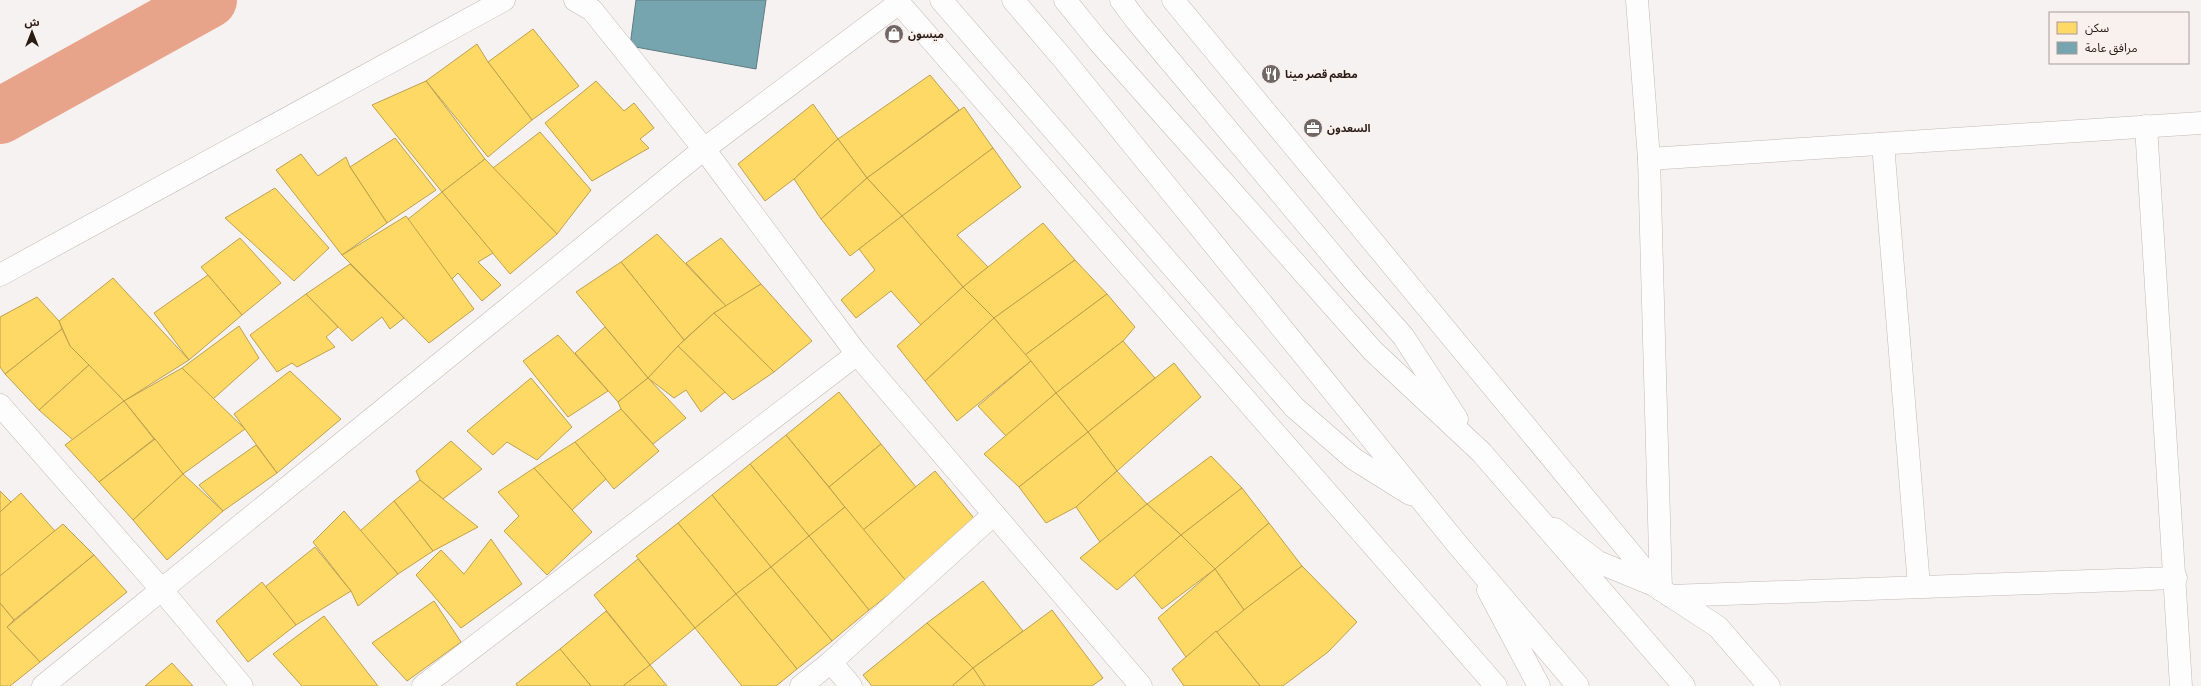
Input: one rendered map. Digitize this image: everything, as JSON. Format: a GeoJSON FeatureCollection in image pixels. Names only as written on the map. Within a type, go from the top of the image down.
{"type":"FeatureCollection","features":[{"type":"Feature","properties":{"kind":"main road"},"geometry":{"type":"LineString","coordinates":[[0,275],[504,0]]}},
{"type":"Feature","properties":{"kind":"main road"},"geometry":{"type":"LineString","coordinates":[[575,0],[592,10],[704,149],[857,354],[1141,686]]}},
{"type":"Feature","properties":{"kind":"main road"},"geometry":{"type":"LineString","coordinates":[[941,0],[1294,407],[1354,459],[1387,482],[1422,501]]}},
{"type":"Feature","properties":{"kind":"main road"},"geometry":{"type":"LineString","coordinates":[[1013,0],[1065,61],[1457,544],[1578,686]]}},
{"type":"Feature","properties":{"kind":"main road"},"geometry":{"type":"LineString","coordinates":[[1065,0],[1099,42],[1373,352],[1481,452]]}},
{"type":"Feature","properties":{"kind":"main road"},"geometry":{"type":"LineString","coordinates":[[1121,0],[1135,19],[1354,281],[1403,336],[1481,452],[1684,686]]}},
{"type":"Feature","properties":{"kind":"main road"},"geometry":{"type":"LineString","coordinates":[[1173,0],[1666,593]]}},
{"type":"Feature","properties":{"kind":"main road"},"geometry":{"type":"LineString","coordinates":[[1637,0],[1649,159],[1666,593]]}},
{"type":"Feature","properties":{"kind":"main road"},"geometry":{"type":"LineString","coordinates":[[43,686],[161,588],[704,149],[899,3],[1496,686]]}},
{"type":"Feature","properties":{"kind":"main road"},"geometry":{"type":"LineString","coordinates":[[1649,159],[2201,123]]}},
{"type":"Feature","properties":{"kind":"main road"},"geometry":{"type":"LineString","coordinates":[[2146,126],[2176,578],[2181,686]]}},
{"type":"Feature","properties":{"kind":"main road"},"geometry":{"type":"LineString","coordinates":[[1883,144],[1919,586]]}},
{"type":"Feature","properties":{"kind":"main road"},"geometry":{"type":"LineString","coordinates":[[424,686],[857,354]]}},
{"type":"Feature","properties":{"kind":"main road"},"geometry":{"type":"LineString","coordinates":[[3,414],[161,588],[242,686]]}},
{"type":"Feature","properties":{"kind":"main road"},"geometry":{"type":"LineString","coordinates":[[1515,492],[1561,535],[1598,562],[1666,593],[1718,627],[1769,686]]}},
{"type":"Feature","properties":{"kind":"main road"},"geometry":{"type":"LineString","coordinates":[[800,686],[831,662],[994,514]]}},
{"type":"Feature","properties":{"kind":"main road"},"geometry":{"type":"LineString","coordinates":[[1457,544],[1496,601],[1539,686]]}},
{"type":"Feature","properties":{"kind":"main road"},"geometry":{"type":"LineString","coordinates":[[1666,593],[2176,578]]}},
{"type":"Feature","properties":{"kind":"main road"},"geometry":{"type":"LineString","coordinates":[[831,662],[851,686]]}},
{"type":"Feature","properties":{"kind":"building: سكن"},"geometry":{"type":"Polygon","coordinates":[[[533,29],[579,86],[532,120],[488,62],[533,29]]]}},
{"type":"Feature","properties":{"kind":"building: سكن"},"geometry":{"type":"Polygon","coordinates":[[[477,44],[488,62],[532,120],[488,157],[426,81],[477,44]]]}},
{"type":"Feature","properties":{"kind":"building: سكن"},"geometry":{"type":"Polygon","coordinates":[[[930,75],[959,110],[867,178],[838,139],[930,75]]]}},
{"type":"Feature","properties":{"kind":"building: سكن"},"geometry":{"type":"Polygon","coordinates":[[[426,81],[485,159],[442,192],[372,105],[426,81]]]}},
{"type":"Feature","properties":{"kind":"building: سكن"},"geometry":{"type":"Polygon","coordinates":[[[596,81],[624,111],[634,103],[654,128],[640,139],[649,148],[592,181],[545,123],[596,81]]]}},
{"type":"Feature","properties":{"kind":"building: سكن"},"geometry":{"type":"Polygon","coordinates":[[[813,104],[838,139],[794,179],[765,201],[738,164],[813,104]]]}},
{"type":"Feature","properties":{"kind":"building: سكن"},"geometry":{"type":"Polygon","coordinates":[[[964,107],[993,148],[902,216],[867,178],[964,107]]]}},
{"type":"Feature","properties":{"kind":"building: سكن"},"geometry":{"type":"Polygon","coordinates":[[[540,132],[591,190],[557,234],[493,168],[540,132]]]}},
{"type":"Feature","properties":{"kind":"building: سكن"},"geometry":{"type":"Polygon","coordinates":[[[395,138],[436,190],[387,223],[350,167],[395,138]]]}},
{"type":"Feature","properties":{"kind":"building: سكن"},"geometry":{"type":"Polygon","coordinates":[[[838,139],[867,178],[821,219],[794,179],[838,139]]]}},
{"type":"Feature","properties":{"kind":"building: سكن"},"geometry":{"type":"Polygon","coordinates":[[[993,148],[1021,187],[957,235],[988,267],[963,287],[902,216],[993,148]]]}},
{"type":"Feature","properties":{"kind":"building: سكن"},"geometry":{"type":"Polygon","coordinates":[[[301,154],[318,176],[346,157],[350,167],[387,223],[342,255],[276,170],[301,154]]]}},
{"type":"Feature","properties":{"kind":"building: سكن"},"geometry":{"type":"Polygon","coordinates":[[[485,159],[557,234],[510,274],[442,192],[485,159]]]}},
{"type":"Feature","properties":{"kind":"building: سكن"},"geometry":{"type":"Polygon","coordinates":[[[867,178],[902,216],[850,256],[821,219],[867,178]]]}},
{"type":"Feature","properties":{"kind":"building: سكن"},"geometry":{"type":"Polygon","coordinates":[[[275,188],[329,248],[294,281],[225,218],[275,188]]]}},
{"type":"Feature","properties":{"kind":"building: سكن"},"geometry":{"type":"Polygon","coordinates":[[[442,192],[493,253],[478,262],[501,285],[482,301],[458,273],[451,280],[407,220],[442,192]]]}},
{"type":"Feature","properties":{"kind":"building: سكن"},"geometry":{"type":"Polygon","coordinates":[[[406,216],[474,309],[429,343],[342,255],[406,216]]]}},
{"type":"Feature","properties":{"kind":"building: سكن"},"geometry":{"type":"Polygon","coordinates":[[[902,216],[963,287],[921,325],[891,291],[856,318],[841,300],[875,270],[859,249],[902,216]]]}},
{"type":"Feature","properties":{"kind":"building: سكن"},"geometry":{"type":"Polygon","coordinates":[[[1043,223],[1075,260],[994,318],[963,287],[1043,223]]]}},
{"type":"Feature","properties":{"kind":"building: سكن"},"geometry":{"type":"Polygon","coordinates":[[[657,234],[726,306],[714,313],[684,340],[621,262],[657,234]]]}},
{"type":"Feature","properties":{"kind":"building: سكن"},"geometry":{"type":"Polygon","coordinates":[[[240,238],[281,283],[242,315],[201,267],[240,238]]]}},
{"type":"Feature","properties":{"kind":"building: سكن"},"geometry":{"type":"Polygon","coordinates":[[[721,238],[761,284],[726,306],[686,263],[721,238]]]}},
{"type":"Feature","properties":{"kind":"building: سكن"},"geometry":{"type":"Polygon","coordinates":[[[1075,260],[1107,294],[1025,355],[994,318],[1075,260]]]}},
{"type":"Feature","properties":{"kind":"building: سكن"},"geometry":{"type":"Polygon","coordinates":[[[621,262],[684,340],[648,378],[576,292],[621,262]]]}},
{"type":"Feature","properties":{"kind":"building: سكن"},"geometry":{"type":"Polygon","coordinates":[[[350,264],[404,318],[390,329],[382,317],[352,341],[306,294],[350,264]]]}},
{"type":"Feature","properties":{"kind":"building: سكن"},"geometry":{"type":"Polygon","coordinates":[[[208,275],[242,315],[189,360],[154,313],[208,275]]]}},
{"type":"Feature","properties":{"kind":"building: سكن"},"geometry":{"type":"Polygon","coordinates":[[[113,278],[189,360],[124,401],[70,346],[59,321],[113,278]]]}},
{"type":"Feature","properties":{"kind":"building: سكن"},"geometry":{"type":"Polygon","coordinates":[[[761,284],[812,341],[774,372],[714,313],[761,284]]]}},
{"type":"Feature","properties":{"kind":"building: سكن"},"geometry":{"type":"Polygon","coordinates":[[[963,287],[994,318],[925,381],[897,346],[963,287]]]}},
{"type":"Feature","properties":{"kind":"building: سكن"},"geometry":{"type":"Polygon","coordinates":[[[306,294],[338,327],[326,337],[335,347],[297,367],[292,363],[277,372],[250,335],[306,294]]]}},
{"type":"Feature","properties":{"kind":"building: سكن"},"geometry":{"type":"Polygon","coordinates":[[[1107,294],[1135,327],[1123,341],[1056,393],[1025,355],[1107,294]]]}},
{"type":"Feature","properties":{"kind":"building: سكن"},"geometry":{"type":"Polygon","coordinates":[[[37,297],[59,321],[62,329],[5,374],[0,367],[0,317],[37,297]]]}},
{"type":"Feature","properties":{"kind":"building: سكن"},"geometry":{"type":"Polygon","coordinates":[[[714,313],[774,372],[733,400],[678,346],[714,313]]]}},
{"type":"Feature","properties":{"kind":"building: سكن"},"geometry":{"type":"Polygon","coordinates":[[[994,318],[1031,361],[957,421],[925,381],[994,318]]]}},
{"type":"Feature","properties":{"kind":"building: سكن"},"geometry":{"type":"Polygon","coordinates":[[[239,326],[259,358],[212,400],[182,368],[239,326]]]}},
{"type":"Feature","properties":{"kind":"building: سكن"},"geometry":{"type":"Polygon","coordinates":[[[605,327],[648,378],[618,402],[575,353],[605,327]]]}},
{"type":"Feature","properties":{"kind":"building: سكن"},"geometry":{"type":"Polygon","coordinates":[[[62,329],[70,346],[89,365],[39,410],[5,374],[62,329]]]}},
{"type":"Feature","properties":{"kind":"building: سكن"},"geometry":{"type":"Polygon","coordinates":[[[558,335],[608,391],[568,417],[523,361],[558,335]]]}},
{"type":"Feature","properties":{"kind":"building: سكن"},"geometry":{"type":"Polygon","coordinates":[[[1123,341],[1155,378],[1088,432],[1056,393],[1123,341]]]}},
{"type":"Feature","properties":{"kind":"building: سكن"},"geometry":{"type":"Polygon","coordinates":[[[678,346],[725,392],[701,412],[686,390],[674,398],[648,378],[678,346]]]}},
{"type":"Feature","properties":{"kind":"building: سكن"},"geometry":{"type":"Polygon","coordinates":[[[1031,361],[1056,393],[1006,436],[978,406],[1031,361]]]}},
{"type":"Feature","properties":{"kind":"building: سكن"},"geometry":{"type":"Polygon","coordinates":[[[1174,363],[1201,397],[1117,471],[1088,432],[1174,363]]]}},
{"type":"Feature","properties":{"kind":"building: سكن"},"geometry":{"type":"Polygon","coordinates":[[[89,365],[124,401],[73,440],[39,410],[89,365]]]}},
{"type":"Feature","properties":{"kind":"building: سكن"},"geometry":{"type":"Polygon","coordinates":[[[182,368],[245,429],[183,474],[124,401],[182,368]]]}},
{"type":"Feature","properties":{"kind":"building: سكن"},"geometry":{"type":"Polygon","coordinates":[[[290,371],[341,419],[277,473],[234,414],[290,371]]]}},
{"type":"Feature","properties":{"kind":"building: سكن"},"geometry":{"type":"Polygon","coordinates":[[[531,378],[572,427],[537,460],[507,442],[493,455],[467,431],[531,378]]]}},
{"type":"Feature","properties":{"kind":"building: سكن"},"geometry":{"type":"Polygon","coordinates":[[[648,378],[686,418],[653,444],[621,409],[618,402],[648,378]]]}},
{"type":"Feature","properties":{"kind":"building: سكن"},"geometry":{"type":"Polygon","coordinates":[[[839,392],[881,444],[829,487],[786,435],[839,392]]]}},
{"type":"Feature","properties":{"kind":"building: سكن"},"geometry":{"type":"Polygon","coordinates":[[[1056,393],[1088,432],[1019,487],[984,454],[1056,393]]]}},
{"type":"Feature","properties":{"kind":"building: سكن"},"geometry":{"type":"Polygon","coordinates":[[[124,401],[154,439],[99,482],[65,445],[124,401]]]}},
{"type":"Feature","properties":{"kind":"building: سكن"},"geometry":{"type":"Polygon","coordinates":[[[621,409],[659,451],[614,489],[575,442],[621,409]]]}},
{"type":"Feature","properties":{"kind":"building: سكن"},"geometry":{"type":"Polygon","coordinates":[[[1088,432],[1117,471],[1076,507],[1046,523],[1019,487],[1088,432]]]}},
{"type":"Feature","properties":{"kind":"building: سكن"},"geometry":{"type":"Polygon","coordinates":[[[786,435],[845,507],[809,536],[750,464],[786,435]]]}},
{"type":"Feature","properties":{"kind":"building: سكن"},"geometry":{"type":"Polygon","coordinates":[[[155,439],[183,474],[133,520],[99,482],[155,439]]]}},
{"type":"Feature","properties":{"kind":"building: سكن"},"geometry":{"type":"Polygon","coordinates":[[[451,441],[482,469],[443,499],[420,480],[416,471],[451,441]]]}},
{"type":"Feature","properties":{"kind":"building: سكن"},"geometry":{"type":"Polygon","coordinates":[[[575,442],[606,479],[572,510],[534,468],[575,442]]]}},
{"type":"Feature","properties":{"kind":"building: سكن"},"geometry":{"type":"Polygon","coordinates":[[[881,444],[916,487],[863,530],[829,487],[881,444]]]}},
{"type":"Feature","properties":{"kind":"building: سكن"},"geometry":{"type":"Polygon","coordinates":[[[256,445],[277,473],[223,511],[199,485],[256,445]]]}},
{"type":"Feature","properties":{"kind":"building: سكن"},"geometry":{"type":"Polygon","coordinates":[[[1211,456],[1242,488],[1181,535],[1147,504],[1211,456]]]}},
{"type":"Feature","properties":{"kind":"building: سكن"},"geometry":{"type":"Polygon","coordinates":[[[750,464],[809,536],[771,567],[712,495],[750,464]]]}},
{"type":"Feature","properties":{"kind":"building: سكن"},"geometry":{"type":"Polygon","coordinates":[[[534,468],[592,532],[547,575],[504,531],[519,516],[498,492],[534,468]]]}},
{"type":"Feature","properties":{"kind":"building: سكن"},"geometry":{"type":"Polygon","coordinates":[[[935,471],[978,523],[906,581],[863,530],[935,471]]]}},
{"type":"Feature","properties":{"kind":"building: سكن"},"geometry":{"type":"Polygon","coordinates":[[[1117,471],[1147,504],[1100,542],[1076,507],[1117,471]]]}},
{"type":"Feature","properties":{"kind":"building: سكن"},"geometry":{"type":"Polygon","coordinates":[[[183,474],[223,511],[167,560],[133,520],[183,474]]]}},
{"type":"Feature","properties":{"kind":"building: سكن"},"geometry":{"type":"Polygon","coordinates":[[[420,480],[478,527],[433,551],[394,501],[420,480]]]}},
{"type":"Feature","properties":{"kind":"building: سكن"},"geometry":{"type":"Polygon","coordinates":[[[1242,488],[1269,523],[1215,569],[1181,535],[1242,488]]]}},
{"type":"Feature","properties":{"kind":"building: سكن"},"geometry":{"type":"Polygon","coordinates":[[[0,491],[11,502],[0,512],[0,491]]]}},
{"type":"Feature","properties":{"kind":"building: سكن"},"geometry":{"type":"Polygon","coordinates":[[[21,493],[55,531],[0,576],[0,512],[21,493]]]}},
{"type":"Feature","properties":{"kind":"building: سكن"},"geometry":{"type":"Polygon","coordinates":[[[712,495],[771,567],[736,594],[678,523],[712,495]]]}},
{"type":"Feature","properties":{"kind":"building: سكن"},"geometry":{"type":"Polygon","coordinates":[[[394,501],[433,551],[398,574],[360,531],[394,501]]]}},
{"type":"Feature","properties":{"kind":"building: سكن"},"geometry":{"type":"Polygon","coordinates":[[[1147,504],[1181,535],[1117,590],[1080,558],[1147,504]]]}},
{"type":"Feature","properties":{"kind":"building: سكن"},"geometry":{"type":"Polygon","coordinates":[[[845,507],[906,581],[869,610],[809,536],[845,507]]]}},
{"type":"Feature","properties":{"kind":"building: سكن"},"geometry":{"type":"Polygon","coordinates":[[[344,511],[398,574],[358,606],[351,591],[313,542],[344,511]]]}},
{"type":"Feature","properties":{"kind":"building: سكن"},"geometry":{"type":"Polygon","coordinates":[[[678,523],[736,594],[695,628],[636,556],[678,523]]]}},
{"type":"Feature","properties":{"kind":"building: سكن"},"geometry":{"type":"Polygon","coordinates":[[[1269,523],[1302,566],[1244,610],[1215,569],[1269,523]]]}},
{"type":"Feature","properties":{"kind":"building: سكن"},"geometry":{"type":"Polygon","coordinates":[[[63,524],[94,555],[14,620],[0,603],[0,576],[63,524]]]}},
{"type":"Feature","properties":{"kind":"building: سكن"},"geometry":{"type":"Polygon","coordinates":[[[1181,535],[1215,569],[1162,609],[1134,575],[1181,535]]]}},
{"type":"Feature","properties":{"kind":"building: سكن"},"geometry":{"type":"Polygon","coordinates":[[[809,536],[869,610],[832,641],[771,567],[809,536]]]}},
{"type":"Feature","properties":{"kind":"building: سكن"},"geometry":{"type":"Polygon","coordinates":[[[491,539],[522,584],[461,628],[416,575],[441,550],[464,574],[491,539]]]}},
{"type":"Feature","properties":{"kind":"building: سكن"},"geometry":{"type":"Polygon","coordinates":[[[315,547],[351,591],[296,625],[265,587],[315,547]]]}},
{"type":"Feature","properties":{"kind":"building: سكن"},"geometry":{"type":"Polygon","coordinates":[[[94,555],[127,592],[40,662],[7,627],[94,555]]]}},
{"type":"Feature","properties":{"kind":"building: سكن"},"geometry":{"type":"Polygon","coordinates":[[[638,559],[695,628],[650,665],[594,595],[638,559]]]}},
{"type":"Feature","properties":{"kind":"building: سكن"},"geometry":{"type":"Polygon","coordinates":[[[1302,566],[1357,622],[1328,652],[1283,686],[1260,686],[1216,631],[1302,566]]]}},
{"type":"Feature","properties":{"kind":"building: سكن"},"geometry":{"type":"Polygon","coordinates":[[[771,567],[832,641],[797,669],[736,594],[771,567]]]}},
{"type":"Feature","properties":{"kind":"building: سكن"},"geometry":{"type":"Polygon","coordinates":[[[1215,569],[1244,610],[1186,657],[1158,618],[1215,569]]]}},
{"type":"Feature","properties":{"kind":"building: سكن"},"geometry":{"type":"Polygon","coordinates":[[[983,581],[1023,631],[973,668],[927,623],[983,581]]]}},
{"type":"Feature","properties":{"kind":"building: سكن"},"geometry":{"type":"Polygon","coordinates":[[[262,582],[296,625],[248,662],[216,621],[262,582]]]}},
{"type":"Feature","properties":{"kind":"building: سكن"},"geometry":{"type":"Polygon","coordinates":[[[736,594],[797,669],[776,686],[742,686],[695,628],[736,594]]]}},
{"type":"Feature","properties":{"kind":"building: سكن"},"geometry":{"type":"Polygon","coordinates":[[[434,601],[461,642],[407,681],[372,643],[434,601]]]}},
{"type":"Feature","properties":{"kind":"building: سكن"},"geometry":{"type":"Polygon","coordinates":[[[0,603],[14,620],[7,627],[40,662],[10,686],[0,686],[0,603]]]}},
{"type":"Feature","properties":{"kind":"building: سكن"},"geometry":{"type":"Polygon","coordinates":[[[1052,610],[1103,678],[1092,686],[985,686],[973,668],[1052,610]]]}},
{"type":"Feature","properties":{"kind":"building: سكن"},"geometry":{"type":"Polygon","coordinates":[[[606,611],[650,665],[623,686],[591,686],[560,649],[606,611]]]}},
{"type":"Feature","properties":{"kind":"building: سكن"},"geometry":{"type":"Polygon","coordinates":[[[324,616],[378,686],[302,686],[273,654],[324,616]]]}},
{"type":"Feature","properties":{"kind":"building: سكن"},"geometry":{"type":"Polygon","coordinates":[[[927,623],[973,668],[952,686],[872,686],[863,675],[927,623]]]}},
{"type":"Feature","properties":{"kind":"building: سكن"},"geometry":{"type":"Polygon","coordinates":[[[1216,631],[1260,686],[1184,686],[1172,669],[1216,631]]]}},
{"type":"Feature","properties":{"kind":"building: سكن"},"geometry":{"type":"Polygon","coordinates":[[[560,649],[591,686],[517,686],[516,684],[560,649]]]}},
{"type":"Feature","properties":{"kind":"building: سكن"},"geometry":{"type":"Polygon","coordinates":[[[172,663],[193,686],[145,686],[172,663]]]}},
{"type":"Feature","properties":{"kind":"building: سكن"},"geometry":{"type":"Polygon","coordinates":[[[650,665],[667,686],[623,686],[650,665]]]}},
{"type":"Feature","properties":{"kind":"building: سكن"},"geometry":{"type":"Polygon","coordinates":[[[973,668],[985,686],[952,686],[973,668]]]}},
{"type":"Feature","properties":{"kind":"building: مرافق عامة"},"geometry":{"type":"Polygon","coordinates":[[[636,0],[766,0],[756,69],[630,46],[636,0]]]}},
{"type":"Feature","properties":{"kind":"waterway"},"geometry":{"type":"LineString","coordinates":[[0,116],[209,0]]}},
{"type":"Feature","properties":{"kind":"place","name":"ميسون"},"geometry":{"type":"Point","coordinates":[894,34]}},
{"type":"Feature","properties":{"kind":"place","name":"مطعم قصر مينا"},"geometry":{"type":"Point","coordinates":[1271,74]}},
{"type":"Feature","properties":{"kind":"place","name":"السعدون"},"geometry":{"type":"Point","coordinates":[1313,128]}}]}
